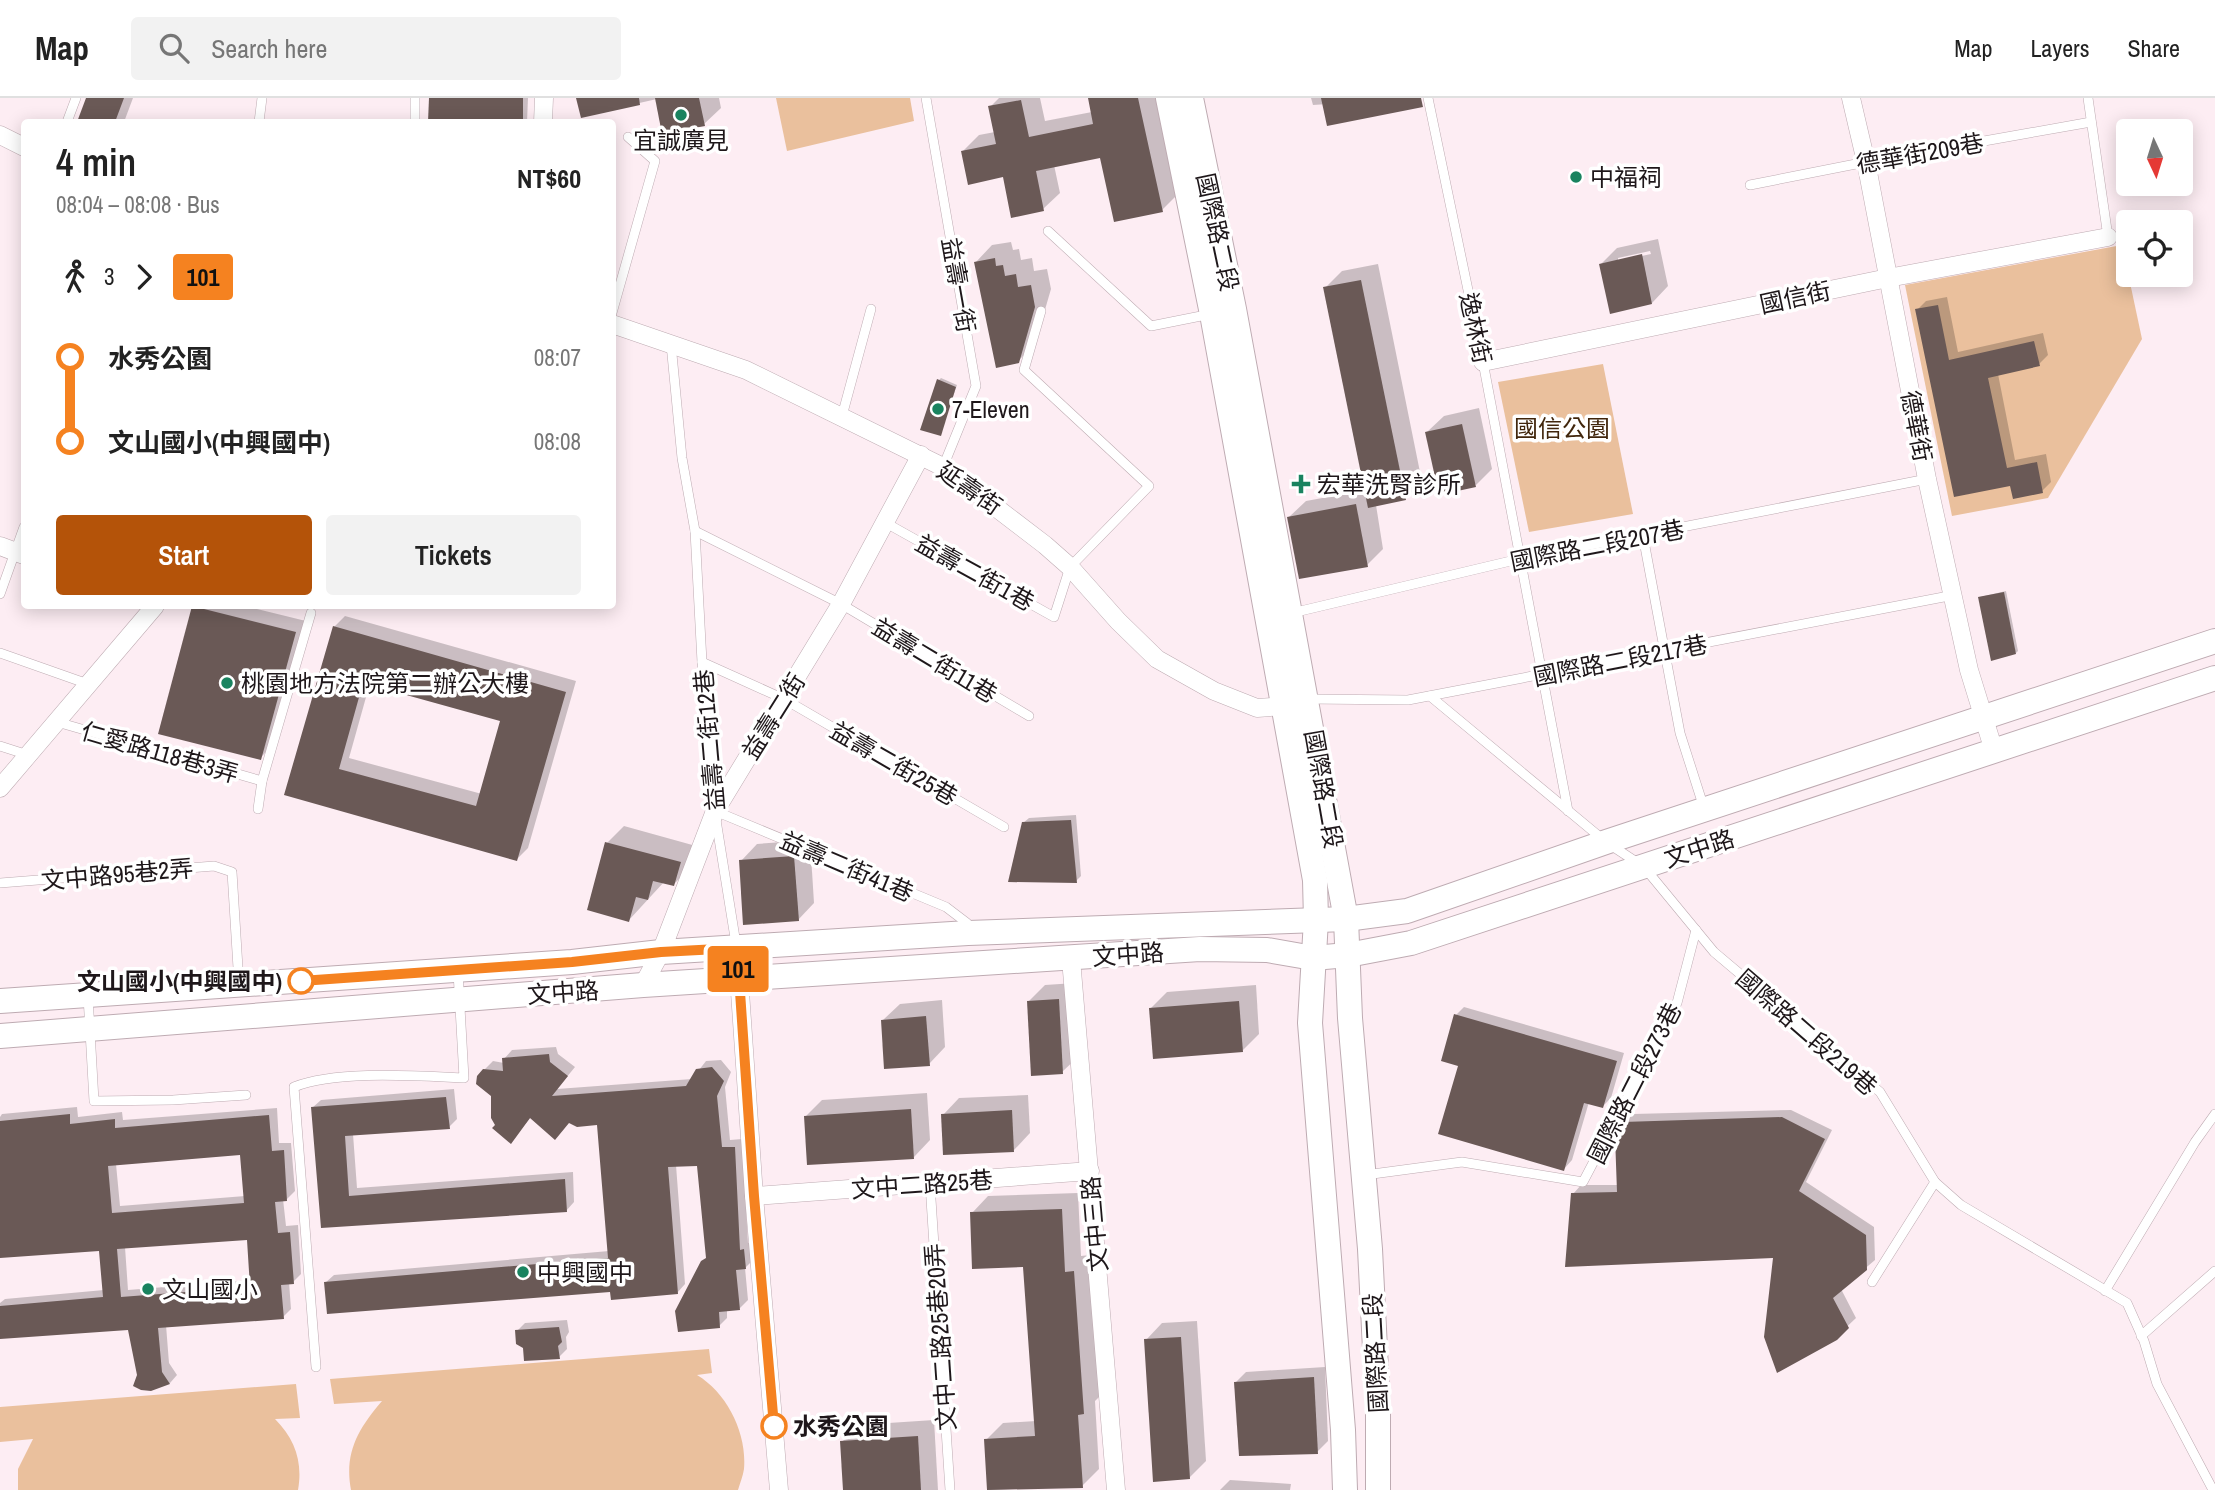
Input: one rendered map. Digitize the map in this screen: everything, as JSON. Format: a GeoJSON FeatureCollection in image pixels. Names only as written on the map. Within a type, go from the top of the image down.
{"type":"FeatureCollection","features":[{"type":"Feature","properties":{"kind":"street"},"geometry":{"type":"LineString","coordinates":[[543,119],[544,98]]}},
{"type":"Feature","properties":{"kind":"street","name":"國際路二段"},"geometry":{"type":"LineString","coordinates":[[1168,98],[1212,314],[1280,616]]}},
{"type":"Feature","properties":{"kind":"street","name":"國際路二段"},"geometry":{"type":"LineString","coordinates":[[1191,98],[1234,309],[1280,616],[1296,702],[1346,919],[1350,1018],[1370,1249],[1378,1409],[1378,1490]]}},
{"type":"Feature","properties":{"kind":"street","name":"德華街"},"geometry":{"type":"LineString","coordinates":[[1851,98],[1866,162],[1927,479],[1969,670],[1994,751]]}},
{"type":"Feature","properties":{"kind":"street"},"geometry":{"type":"LineString","coordinates":[[0,135],[21,146]]}},
{"type":"Feature","properties":{"kind":"street","name":"國信街"},"geometry":{"type":"LineString","coordinates":[[1483,362],[1888,278],[2108,237]]}},
{"type":"Feature","properties":{"kind":"street","name":"延壽街"},"geometry":{"type":"LineString","coordinates":[[616,325],[746,370],[943,467],[1001,509],[1070,567],[1118,621],[1157,659],[1214,691],[1257,708],[1296,702]]}},
{"type":"Feature","properties":{"kind":"street","name":"益壽二街"},"geometry":{"type":"LineString","coordinates":[[643,985],[661,952],[715,811],[841,604],[921,455]]}},
{"type":"Feature","properties":{"kind":"street"},"geometry":{"type":"LineString","coordinates":[[0,788],[152,609]]}},
{"type":"Feature","properties":{"kind":"street","name":"文中路"},"geometry":{"type":"LineString","coordinates":[[0,1001],[572,962],[661,952],[968,933],[1346,919],[1407,911],[1606,842],[2215,640]]}},
{"type":"Feature","properties":{"kind":"street","name":"文中路"},"geometry":{"type":"LineString","coordinates":[[0,1036],[643,985],[1200,949],[1267,950],[1313,958],[1348,955],[1411,943],[2215,678]]}},
{"type":"Feature","properties":{"kind":"street","name":"國際路二段"},"geometry":{"type":"LineString","coordinates":[[1296,702],[1313,869],[1316,920],[1310,1023],[1343,1430],[1345,1490]]}},
{"type":"Feature","properties":{"kind":"street"},"geometry":{"type":"LineString","coordinates":[[737,948],[754,1196],[779,1490]]}},
{"type":"Feature","properties":{"kind":"street","name":"文中三路"},"geometry":{"type":"LineString","coordinates":[[1070,959],[1116,1490]]}},
{"type":"Feature","properties":{"kind":"street","name":"文中二路25巷"},"geometry":{"type":"LineString","coordinates":[[754,1196],[1090,1171]]}},
{"type":"Feature","properties":{"kind":"lane"},"geometry":{"type":"LineString","coordinates":[[68,119],[76,98]]}},
{"type":"Feature","properties":{"kind":"lane"},"geometry":{"type":"LineString","coordinates":[[259,119],[262,98]]}},
{"type":"Feature","properties":{"kind":"lane"},"geometry":{"type":"LineString","coordinates":[[415,98],[415,119]]}},
{"type":"Feature","properties":{"kind":"lane","name":"益壽一街"},"geometry":{"type":"LineString","coordinates":[[926,98],[976,386],[943,467]]}},
{"type":"Feature","properties":{"kind":"lane","name":"逸林街"},"geometry":{"type":"LineString","coordinates":[[1428,98],[1483,362],[1568,811]]}},
{"type":"Feature","properties":{"kind":"lane"},"geometry":{"type":"LineString","coordinates":[[2088,98],[2108,237]]}},
{"type":"Feature","properties":{"kind":"lane","name":"德華街209巷"},"geometry":{"type":"LineString","coordinates":[[1750,186],[1866,162],[2091,122]]}},
{"type":"Feature","properties":{"kind":"lane"},"geometry":{"type":"LineString","coordinates":[[616,299],[655,161],[628,137]]}},
{"type":"Feature","properties":{"kind":"lane"},"geometry":{"type":"LineString","coordinates":[[1048,231],[1151,326],[1212,314]]}},
{"type":"Feature","properties":{"kind":"lane"},"geometry":{"type":"LineString","coordinates":[[842,416],[871,309]]}},
{"type":"Feature","properties":{"kind":"lane"},"geometry":{"type":"LineString","coordinates":[[1041,311],[1024,370],[1149,486],[1070,567]]}},
{"type":"Feature","properties":{"kind":"lane","name":"益壽二街12巷"},"geometry":{"type":"LineString","coordinates":[[671,344],[682,458],[695,531],[702,662],[715,811],[737,948]]}},
{"type":"Feature","properties":{"kind":"lane","name":"國際路二段207巷"},"geometry":{"type":"LineString","coordinates":[[1280,616],[1519,559],[1927,479]]}},
{"type":"Feature","properties":{"kind":"lane","name":"益壽二街1巷"},"geometry":{"type":"LineString","coordinates":[[886,523],[1054,617],[1070,567]]}},
{"type":"Feature","properties":{"kind":"lane"},"geometry":{"type":"LineString","coordinates":[[695,531],[841,604]]}},
{"type":"Feature","properties":{"kind":"lane"},"geometry":{"type":"LineString","coordinates":[[0,594],[21,534]]}},
{"type":"Feature","properties":{"kind":"lane"},"geometry":{"type":"LineString","coordinates":[[1643,536],[1680,733],[1704,810]]}},
{"type":"Feature","properties":{"kind":"lane","name":"國際路二段217巷"},"geometry":{"type":"LineString","coordinates":[[1296,702],[1408,700],[1954,595]]}},
{"type":"Feature","properties":{"kind":"lane","name":"益壽二街11巷"},"geometry":{"type":"LineString","coordinates":[[841,604],[1029,716]]}},
{"type":"Feature","properties":{"kind":"lane"},"geometry":{"type":"LineString","coordinates":[[258,809],[262,781],[311,613]]}},
{"type":"Feature","properties":{"kind":"lane"},"geometry":{"type":"LineString","coordinates":[[0,653],[90,684]]}},
{"type":"Feature","properties":{"kind":"lane","name":"益壽二街25巷"},"geometry":{"type":"LineString","coordinates":[[702,662],[784,699],[1004,827]]}},
{"type":"Feature","properties":{"kind":"lane","name":"國際路二段219巷"},"geometry":{"type":"LineString","coordinates":[[1430,696],[1606,842],[1644,867],[1714,952],[1880,1092],[1935,1182],[1961,1205],[2127,1303],[2157,1384],[2214,1490]]}},
{"type":"Feature","properties":{"kind":"lane","name":"仁愛路118巷3弄"},"geometry":{"type":"LineString","coordinates":[[57,722],[262,781]]}},
{"type":"Feature","properties":{"kind":"lane"},"geometry":{"type":"LineString","coordinates":[[0,746],[28,755]]}},
{"type":"Feature","properties":{"kind":"lane","name":"益壽二街41巷"},"geometry":{"type":"LineString","coordinates":[[715,811],[946,907],[967,923],[968,933]]}},
{"type":"Feature","properties":{"kind":"lane","name":"文中路95巷2弄"},"geometry":{"type":"LineString","coordinates":[[0,883],[214,866],[232,872],[239,986]]}},
{"type":"Feature","properties":{"kind":"lane","name":"國際路二段273巷"},"geometry":{"type":"LineString","coordinates":[[1363,1175],[1462,1162],[1583,1182],[1677,1003],[1696,930]]}},
{"type":"Feature","properties":{"kind":"lane"},"geometry":{"type":"LineString","coordinates":[[316,1367],[294,1087],[312,1080],[401,1076],[464,1078],[458,969]]}},
{"type":"Feature","properties":{"kind":"lane"},"geometry":{"type":"LineString","coordinates":[[88,996],[94,1101],[173,1100],[246,1095]]}},
{"type":"Feature","properties":{"kind":"lane"},"geometry":{"type":"LineString","coordinates":[[2105,1291],[2195,1142],[2215,1114]]}},
{"type":"Feature","properties":{"kind":"lane"},"geometry":{"type":"LineString","coordinates":[[1872,1282],[1935,1182]]}},
{"type":"Feature","properties":{"kind":"lane","name":"文中二路25巷20弄"},"geometry":{"type":"LineString","coordinates":[[930,1184],[950,1490]]}},
{"type":"Feature","properties":{"kind":"lane"},"geometry":{"type":"LineString","coordinates":[[2141,1336],[2215,1270]]}},
{"type":"Feature","properties":{"kind":"green space"},"geometry":{"type":"Polygon","coordinates":[[[776,98],[910,98],[914,121],[787,151],[776,98]]]}},
{"type":"Feature","properties":{"kind":"green space"},"geometry":{"type":"Polygon","coordinates":[[[2116,246],[2116,287],[2131,287],[2142,339],[2048,498],[1952,516],[1905,285],[2116,246]]]}},
{"type":"Feature","properties":{"kind":"green space","name":"國信公園"},"geometry":{"type":"Polygon","coordinates":[[[1603,364],[1633,514],[1529,532],[1498,382],[1603,364]]]}},
{"type":"Feature","properties":{"kind":"green space"},"geometry":{"type":"Polygon","coordinates":[[[709,1349],[712,1373],[697,1375],[726,1403],[738,1428],[744,1469],[738,1490],[351,1490],[351,1453],[360,1432],[382,1401],[334,1404],[330,1379],[709,1349]]]}},
{"type":"Feature","properties":{"kind":"green space"},"geometry":{"type":"Polygon","coordinates":[[[296,1384],[300,1418],[275,1419],[288,1435],[296,1452],[298,1490],[18,1490],[18,1469],[33,1439],[0,1442],[0,1407],[296,1384]]]}},
{"type":"Feature","properties":{"kind":"building"},"geometry":{"type":"Polygon","coordinates":[[[86,98],[124,98],[116,119],[78,119],[86,98]]]}},
{"type":"Feature","properties":{"kind":"building"},"geometry":{"type":"Polygon","coordinates":[[[429,98],[523,98],[523,119],[428,119],[429,98]]]}},
{"type":"Feature","properties":{"kind":"building","name":"宜誠廣見"},"geometry":{"type":"Polygon","coordinates":[[[576,98],[639,98],[640,105],[581,118],[576,98]]]}},
{"type":"Feature","properties":{"kind":"building","name":"宜誠廣見"},"geometry":{"type":"Polygon","coordinates":[[[655,98],[699,98],[705,126],[662,134],[655,98]]]}},
{"type":"Feature","properties":{"kind":"building"},"geometry":{"type":"Polygon","coordinates":[[[1088,98],[1138,98],[1163,212],[1114,222],[1100,158],[1036,171],[1044,211],[1011,218],[1003,177],[968,185],[961,151],[996,144],[988,106],[1021,100],[1029,137],[1093,124],[1088,98]]]}},
{"type":"Feature","properties":{"kind":"building"},"geometry":{"type":"Polygon","coordinates":[[[1321,98],[1421,98],[1423,107],[1327,126],[1321,98]]]}},
{"type":"Feature","properties":{"kind":"building"},"geometry":{"type":"Polygon","coordinates":[[[1642,254],[1652,304],[1610,314],[1599,264],[1642,254]]]}},
{"type":"Feature","properties":{"kind":"building"},"geometry":{"type":"Polygon","coordinates":[[[995,258],[996,266],[1003,265],[1005,276],[1016,274],[1018,287],[1031,285],[1035,307],[1019,363],[996,368],[974,262],[995,258]]]}},
{"type":"Feature","properties":{"kind":"building"},"geometry":{"type":"Polygon","coordinates":[[[1361,280],[1406,500],[1368,508],[1323,287],[1361,280]]]}},
{"type":"Feature","properties":{"kind":"building"},"geometry":{"type":"Polygon","coordinates":[[[1938,305],[1949,360],[2034,341],[2040,366],[1988,378],[2007,468],[2037,462],[2043,493],[2013,499],[2010,486],[1954,497],[1915,309],[1938,305]]]}},
{"type":"Feature","properties":{"kind":"building","name":"7-Eleven"},"geometry":{"type":"Polygon","coordinates":[[[937,379],[956,387],[941,436],[920,430],[937,379]]]}},
{"type":"Feature","properties":{"kind":"building"},"geometry":{"type":"Polygon","coordinates":[[[1462,424],[1476,487],[1439,495],[1425,432],[1462,424]]]}},
{"type":"Feature","properties":{"kind":"building"},"geometry":{"type":"Polygon","coordinates":[[[1356,504],[1368,567],[1299,579],[1287,517],[1356,504]]]}},
{"type":"Feature","properties":{"kind":"building"},"geometry":{"type":"Polygon","coordinates":[[[2004,592],[2016,654],[1991,661],[1978,597],[2004,592]]]}},
{"type":"Feature","properties":{"kind":"building","name":"桃園地方法院第二辦公大樓"},"geometry":{"type":"Polygon","coordinates":[[[191,609],[204,609],[296,632],[261,760],[158,734],[191,609]]]}},
{"type":"Feature","properties":{"kind":"building"},"geometry":{"type":"Polygon","coordinates":[[[333,626],[566,692],[517,861],[284,795],[333,626]],[[363,683],[339,769],[476,806],[500,721],[363,683]]]}},
{"type":"Feature","properties":{"kind":"building"},"geometry":{"type":"Polygon","coordinates":[[[1071,820],[1077,883],[1008,882],[1022,822],[1071,820]]]}},
{"type":"Feature","properties":{"kind":"building"},"geometry":{"type":"Polygon","coordinates":[[[605,842],[681,862],[674,886],[653,881],[648,900],[636,897],[629,922],[587,910],[605,842]]]}},
{"type":"Feature","properties":{"kind":"building"},"geometry":{"type":"Polygon","coordinates":[[[794,856],[799,921],[743,925],[739,860],[794,856]]]}},
{"type":"Feature","properties":{"kind":"building"},"geometry":{"type":"Polygon","coordinates":[[[1059,999],[1063,1074],[1031,1076],[1027,1001],[1059,999]]]}},
{"type":"Feature","properties":{"kind":"building"},"geometry":{"type":"Polygon","coordinates":[[[1239,1001],[1243,1052],[1153,1059],[1149,1008],[1239,1001]]]}},
{"type":"Feature","properties":{"kind":"building"},"geometry":{"type":"Polygon","coordinates":[[[1454,1014],[1617,1061],[1603,1108],[1584,1103],[1564,1171],[1438,1134],[1458,1066],[1441,1061],[1454,1014]]]}},
{"type":"Feature","properties":{"kind":"building"},"geometry":{"type":"Polygon","coordinates":[[[926,1016],[930,1066],[884,1069],[881,1020],[926,1016]]]}},
{"type":"Feature","properties":{"kind":"building"},"geometry":{"type":"Polygon","coordinates":[[[549,1054],[550,1062],[568,1076],[552,1096],[686,1086],[696,1069],[712,1067],[724,1081],[717,1096],[722,1147],[735,1147],[740,1250],[744,1249],[746,1269],[736,1270],[740,1310],[719,1312],[720,1328],[678,1332],[675,1311],[701,1261],[706,1258],[697,1166],[668,1167],[678,1294],[611,1300],[610,1292],[327,1314],[324,1282],[608,1258],[597,1125],[577,1127],[569,1123],[555,1140],[530,1118],[511,1144],[492,1128],[495,1125],[491,1118],[491,1096],[476,1084],[477,1076],[483,1069],[503,1071],[502,1058],[549,1054]]]}},
{"type":"Feature","properties":{"kind":"building"},"geometry":{"type":"Polygon","coordinates":[[[446,1097],[450,1129],[345,1136],[349,1196],[565,1179],[567,1212],[321,1228],[311,1107],[446,1097]]]}},
{"type":"Feature","properties":{"kind":"building"},"geometry":{"type":"Polygon","coordinates":[[[911,1109],[914,1159],[807,1165],[804,1116],[911,1109]]]}},
{"type":"Feature","properties":{"kind":"building"},"geometry":{"type":"Polygon","coordinates":[[[1012,1110],[1014,1152],[943,1155],[941,1114],[1012,1110]]]}},
{"type":"Feature","properties":{"kind":"building"},"geometry":{"type":"Polygon","coordinates":[[[70,1114],[70,1124],[115,1119],[115,1128],[269,1115],[272,1151],[284,1150],[287,1201],[275,1202],[278,1233],[290,1232],[294,1284],[281,1285],[284,1319],[158,1328],[162,1372],[170,1384],[151,1391],[133,1386],[137,1375],[128,1330],[0,1339],[0,1306],[103,1297],[99,1251],[0,1258],[0,1121],[70,1114]],[[240,1155],[108,1166],[112,1213],[244,1203],[240,1155]],[[247,1240],[117,1249],[121,1297],[250,1287],[247,1240]]]}},
{"type":"Feature","properties":{"kind":"building"},"geometry":{"type":"Polygon","coordinates":[[[1782,1117],[1825,1139],[1799,1191],[1866,1235],[1867,1270],[1833,1298],[1849,1328],[1837,1340],[1777,1373],[1764,1337],[1773,1258],[1565,1267],[1571,1193],[1617,1192],[1615,1136],[1623,1122],[1782,1117]]]}},
{"type":"Feature","properties":{"kind":"building"},"geometry":{"type":"Polygon","coordinates":[[[1062,1209],[1065,1272],[1074,1271],[1084,1414],[1078,1415],[1083,1488],[987,1490],[984,1439],[1035,1436],[1023,1267],[972,1269],[970,1212],[1062,1209]]]}},
{"type":"Feature","properties":{"kind":"building"},"geometry":{"type":"Polygon","coordinates":[[[559,1327],[562,1342],[558,1346],[560,1359],[524,1361],[523,1348],[516,1344],[515,1330],[559,1327]]]}},
{"type":"Feature","properties":{"kind":"building"},"geometry":{"type":"Polygon","coordinates":[[[1181,1337],[1190,1479],[1153,1482],[1144,1339],[1181,1337]]]}},
{"type":"Feature","properties":{"kind":"building"},"geometry":{"type":"Polygon","coordinates":[[[1314,1377],[1318,1454],[1239,1456],[1234,1382],[1314,1377]]]}},
{"type":"Feature","properties":{"kind":"building"},"geometry":{"type":"Polygon","coordinates":[[[918,1436],[921,1490],[843,1490],[840,1441],[918,1436]]]}},
{"type":"Feature","properties":{"kind":"bus line","name":"101"},"geometry":{"type":"LineString","coordinates":[[301,981],[737,948],[747,1111],[774,1426]]}},
{"type":"Feature","properties":{"kind":"place","name":"宜誠廣見"},"geometry":{"type":"Point","coordinates":[681,115]}},
{"type":"Feature","properties":{"kind":"place","name":"中福祠"},"geometry":{"type":"Point","coordinates":[1576,177]}},
{"type":"Feature","properties":{"kind":"place","name":"7-Eleven"},"geometry":{"type":"Point","coordinates":[938,409]}},
{"type":"Feature","properties":{"kind":"place","name":"宏華洗腎診所"},"geometry":{"type":"Point","coordinates":[1301,484]}},
{"type":"Feature","properties":{"kind":"place","name":"桃園地方法院第二辦公大樓"},"geometry":{"type":"Point","coordinates":[227,683]}},
{"type":"Feature","properties":{"kind":"place","name":"文山國小(中興國中)"},"geometry":{"type":"Point","coordinates":[301,981]}},
{"type":"Feature","properties":{"kind":"place","name":"中興國中"},"geometry":{"type":"Point","coordinates":[523,1272]}},
{"type":"Feature","properties":{"kind":"place","name":"文山國小"},"geometry":{"type":"Point","coordinates":[148,1289]}},
{"type":"Feature","properties":{"kind":"place","name":"水秀公園"},"geometry":{"type":"Point","coordinates":[774,1426]}}]}
